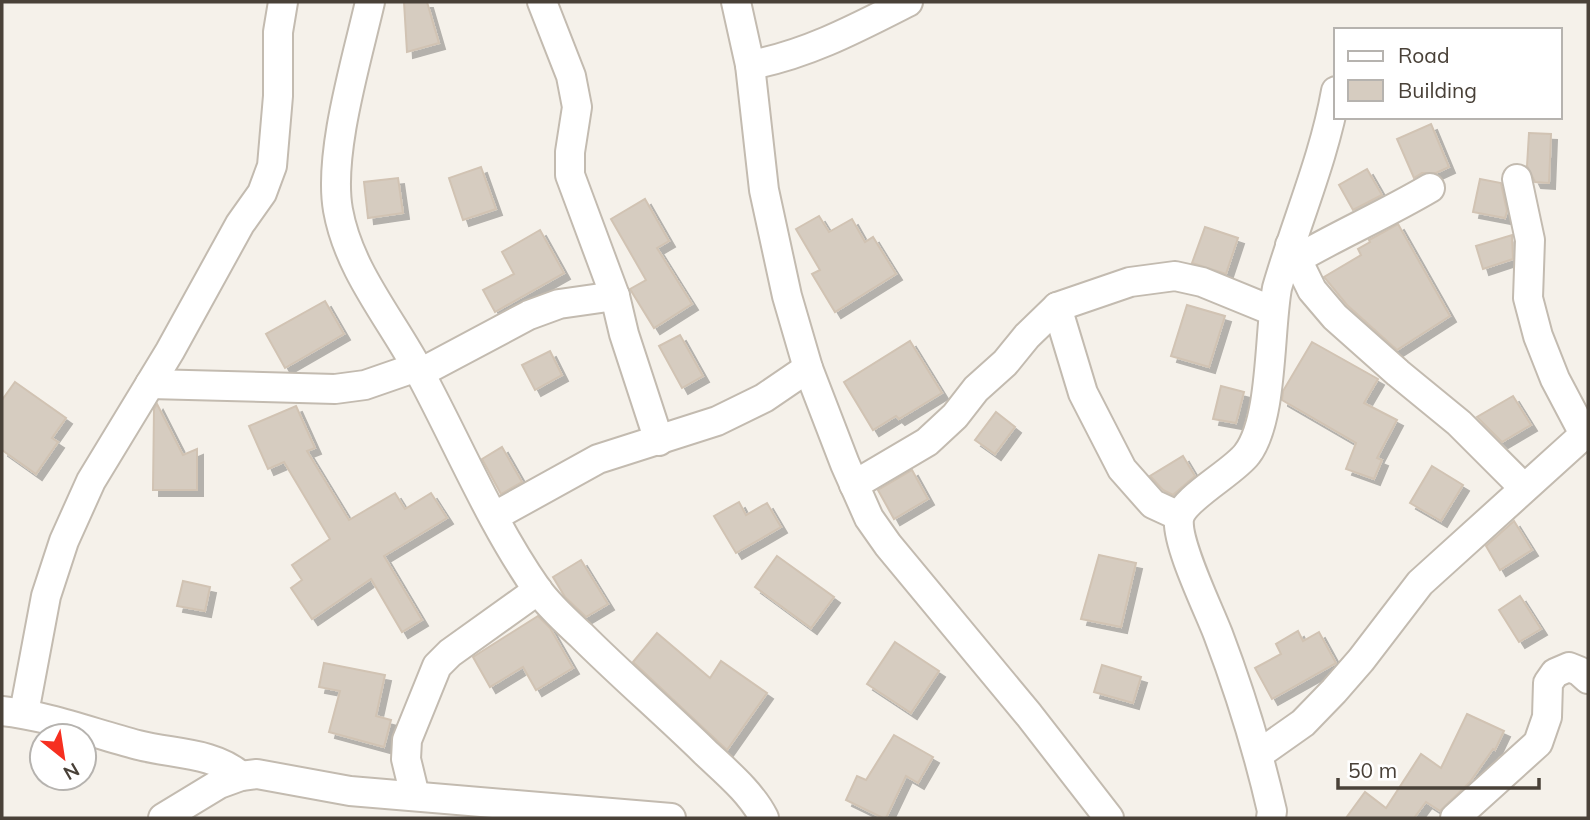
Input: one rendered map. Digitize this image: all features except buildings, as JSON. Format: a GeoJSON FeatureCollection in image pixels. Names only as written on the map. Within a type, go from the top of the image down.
{"type":"FeatureCollection","features":[{"type":"Feature","properties":{"kind":"street"},"geometry":{"type":"LineString","coordinates":[[241,776],[213,760],[138,745],[65,723],[13,712],[64,541],[91,481],[170,351],[240,224],[262,192],[272,166],[278,96],[278,32],[283,2]]}},
{"type":"Feature","properties":{"kind":"street"},"geometry":{"type":"LineString","coordinates":[[370,2],[339,143],[337,208],[343,232],[358,267],[419,370],[495,516],[538,590],[581,636],[736,782],[760,809],[764,818]]}},
{"type":"Feature","properties":{"kind":"street"},"geometry":{"type":"LineString","coordinates":[[542,2],[571,76],[577,107],[570,152],[570,175],[615,296],[624,334],[659,441]]}},
{"type":"Feature","properties":{"kind":"street"},"geometry":{"type":"LineString","coordinates":[[736,2],[750,65],[765,190],[787,296],[808,368],[869,518],[1109,818]]}},
{"type":"Feature","properties":{"kind":"street"},"geometry":{"type":"LineString","coordinates":[[750,65],[781,59],[851,30],[908,2]]}},
{"type":"Feature","properties":{"kind":"street"},"geometry":{"type":"LineString","coordinates":[[1271,818],[1272,811],[1259,754],[1185,550],[1179,529],[1179,516],[1196,497],[1238,464],[1249,452],[1259,432],[1270,364],[1273,311],[1293,252],[1334,102]]}},
{"type":"Feature","properties":{"kind":"street"},"geometry":{"type":"LineString","coordinates":[[1259,754],[1303,723],[1361,660],[1420,583],[1586,433],[1555,379],[1534,323],[1528,298],[1530,240],[1517,178]]}},
{"type":"Feature","properties":{"kind":"street"},"geometry":{"type":"LineString","coordinates":[[1293,252],[1334,238],[1386,214],[1430,188]]}},
{"type":"Feature","properties":{"kind":"street"},"geometry":{"type":"LineString","coordinates":[[1293,252],[1312,290],[1335,317],[1459,423],[1524,488]]}},
{"type":"Feature","properties":{"kind":"street"},"geometry":{"type":"LineString","coordinates":[[854,485],[928,442],[956,416],[976,389],[1005,363],[1027,336],[1057,307],[1130,282],[1175,276],[1202,282],[1273,311]]}},
{"type":"Feature","properties":{"kind":"street"},"geometry":{"type":"LineString","coordinates":[[150,384],[335,389],[365,385],[419,370],[529,315],[559,304],[615,296]]}},
{"type":"Feature","properties":{"kind":"street"},"geometry":{"type":"LineString","coordinates":[[1057,307],[1083,393],[1122,469],[1153,504],[1179,516]]}},
{"type":"Feature","properties":{"kind":"street"},"geometry":{"type":"LineString","coordinates":[[495,516],[598,459],[717,421],[764,398],[808,368]]}},
{"type":"Feature","properties":{"kind":"street"},"geometry":{"type":"LineString","coordinates":[[415,796],[406,759],[407,740],[437,666],[450,653],[538,590]]}},
{"type":"Feature","properties":{"kind":"street"},"geometry":{"type":"LineString","coordinates":[[1455,818],[1538,743],[1547,717],[1548,683],[1555,673],[1569,667],[1580,671],[1588,679]]}},
{"type":"Feature","properties":{"kind":"street"},"geometry":{"type":"LineString","coordinates":[[163,818],[219,784],[241,776],[257,774],[350,790],[415,796],[453,809],[671,818]]}}]}
